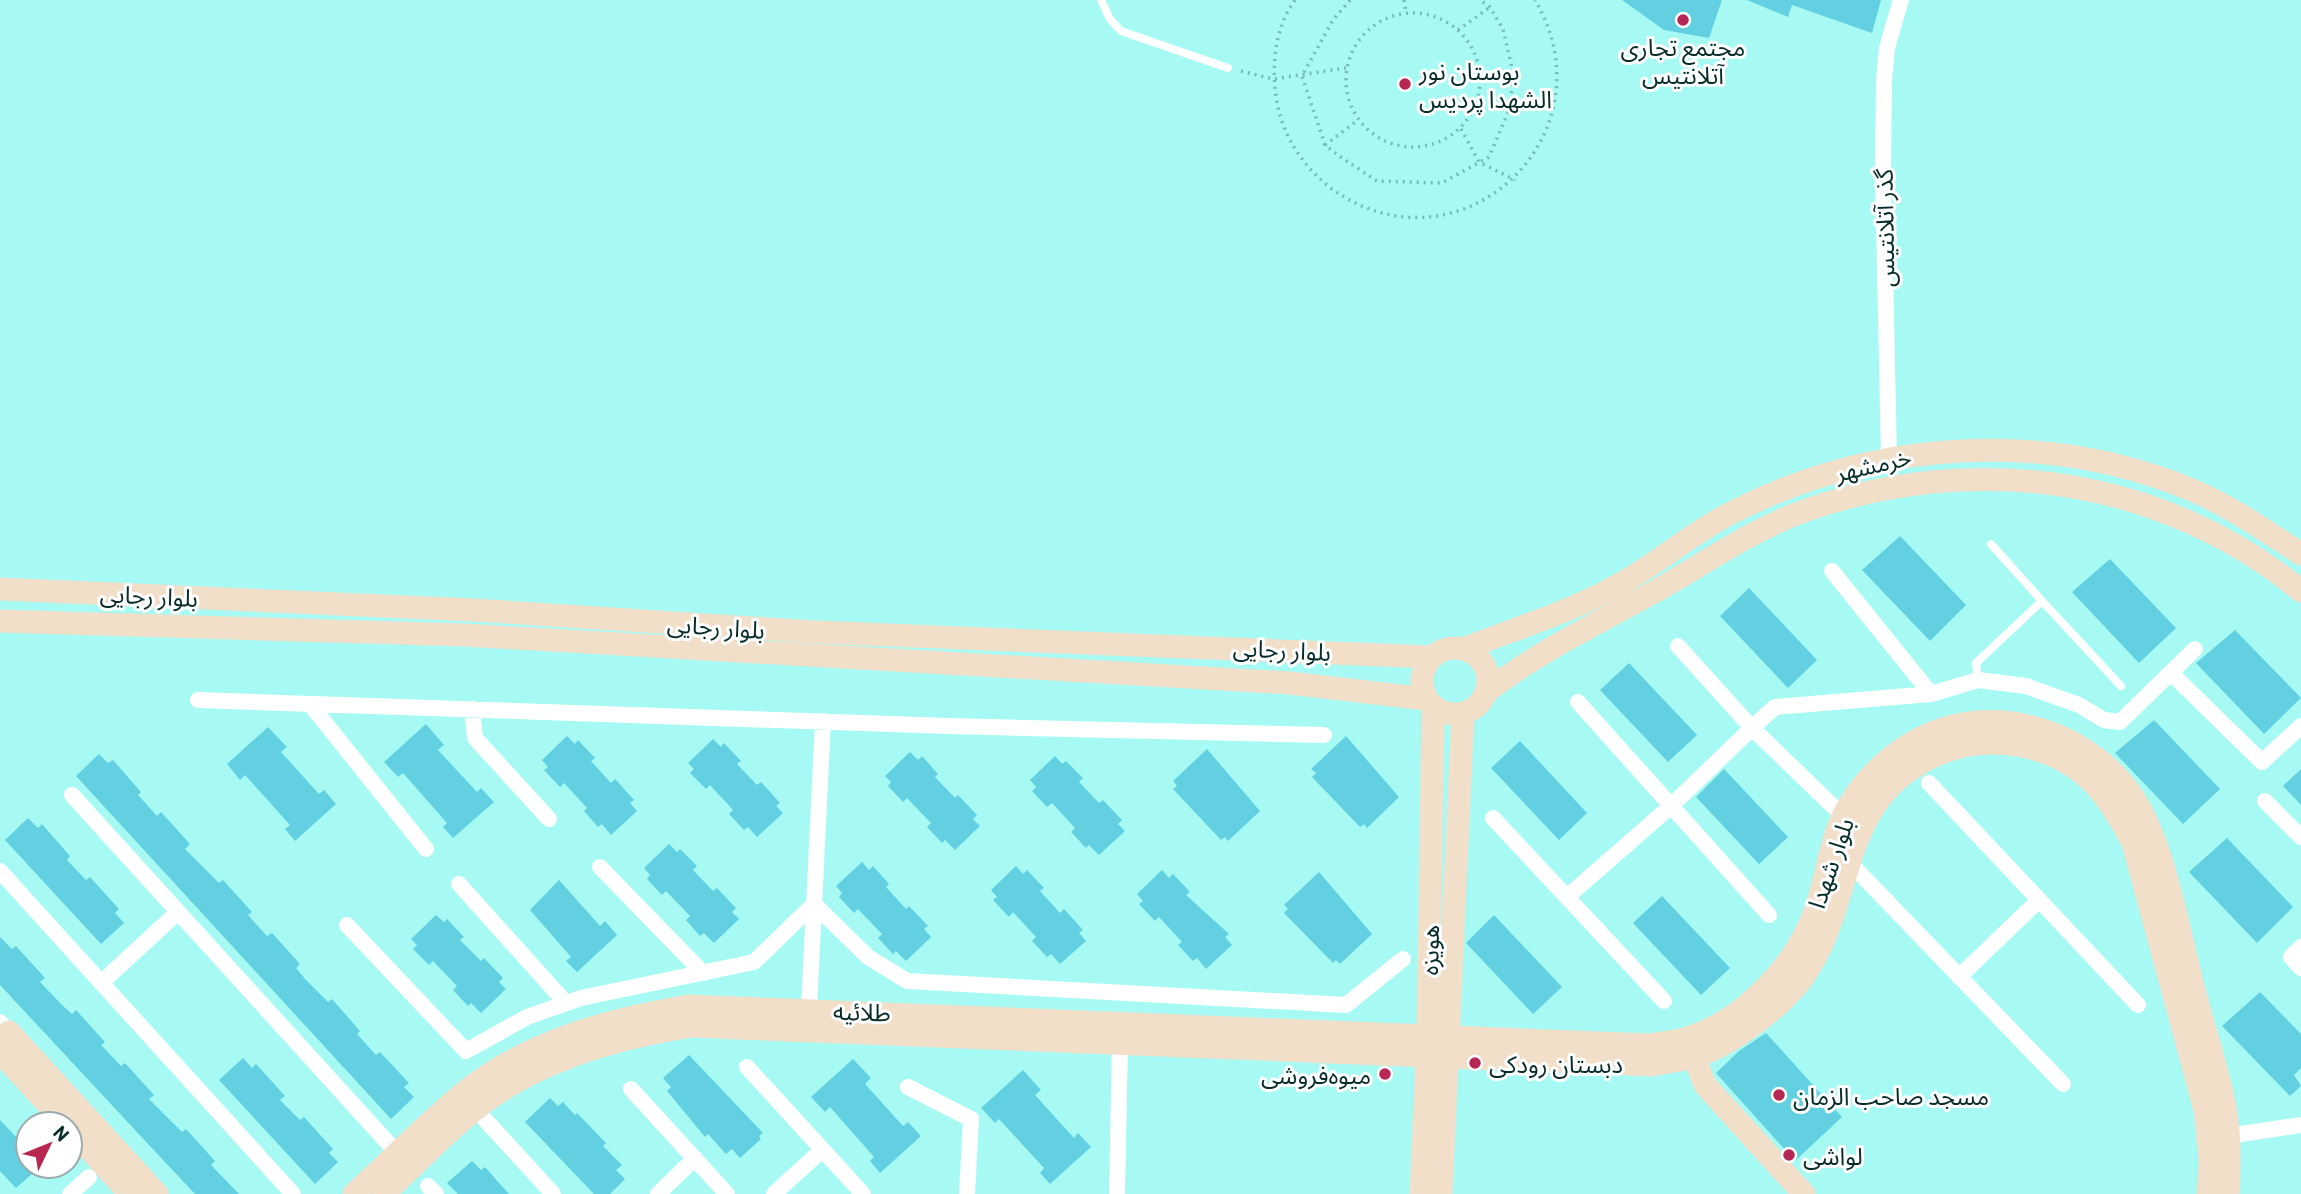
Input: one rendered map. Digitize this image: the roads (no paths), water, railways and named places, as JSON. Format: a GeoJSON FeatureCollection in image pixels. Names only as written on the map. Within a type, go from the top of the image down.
{"type":"FeatureCollection","features":[{"type":"Feature","properties":{"kind":"main road","name":"خرمشهر"},"geometry":{"type":"LineString","coordinates":[[1463,649],[1573,607],[1624,582],[1734,511],[1796,483],[1888,459],[1982,448],[2053,453],[2124,468],[2192,490],[2255,523],[2301,554]]}},
{"type":"Feature","properties":{"kind":"main road","name":"خرمشهر"},"geometry":{"type":"LineString","coordinates":[[1486,692],[1526,661],[1602,622],[1747,537],[1806,510],[1867,492],[1924,482],[1982,477],[2050,482],[2117,495],[2181,516],[2240,548],[2301,591]]}},
{"type":"Feature","properties":{"kind":"main road","name":"بلوار رجایی"},"geometry":{"type":"LineString","coordinates":[[0,589],[474,610],[815,632],[1431,657]]}},
{"type":"Feature","properties":{"kind":"main road","name":"بلوار رجایی"},"geometry":{"type":"LineString","coordinates":[[0,621],[464,635],[1290,683],[1430,702]]}},
{"type":"Feature","properties":{"kind":"main road"},"geometry":{"type":"LineString","coordinates":[[1463,649],[1481,661],[1488,682],[1486,692],[1473,709],[1453,714],[1430,702],[1422,677],[1431,657],[1441,651],[1463,649]]}},
{"type":"Feature","properties":{"kind":"main road","name":"هویزه"},"geometry":{"type":"LineString","coordinates":[[1430,702],[1441,1194]]}},
{"type":"Feature","properties":{"kind":"main road","name":"هویزه"},"geometry":{"type":"LineString","coordinates":[[1421,1194],[1437,1045],[1463,713]]}},
{"type":"Feature","properties":{"kind":"main road","name":"بلوار شهدا"},"geometry":{"type":"LineString","coordinates":[[1830,891],[1849,862],[1860,788],[1897,752],[1943,729],[1994,721],[2046,730],[2092,753],[2129,790],[2152,836],[2162,906],[2205,1110],[2210,1161],[2208,1194]]}},
{"type":"Feature","properties":{"kind":"main road","name":"بلوار شهدا"},"geometry":{"type":"LineString","coordinates":[[1437,1045],[1652,1065],[1691,1048],[1733,1040],[1803,978],[1829,932],[1836,833],[1853,822]]}},
{"type":"Feature","properties":{"kind":"main road","name":"بلوار شهدا"},"geometry":{"type":"LineString","coordinates":[[2162,906],[2224,1107],[2230,1161],[2228,1194]]}},
{"type":"Feature","properties":{"kind":"main road","name":"طلائیه"},"geometry":{"type":"LineString","coordinates":[[354,1194],[398,1154],[469,1101],[567,1058],[633,1035],[691,1026],[809,1019],[1437,1045]]}},
{"type":"Feature","properties":{"kind":"main road"},"geometry":{"type":"LineString","coordinates":[[2,1037],[56,1110]]}},
{"type":"Feature","properties":{"kind":"main road"},"geometry":{"type":"LineString","coordinates":[[2,1037],[157,1194]]}},
{"type":"Feature","properties":{"kind":"main road"},"geometry":{"type":"LineString","coordinates":[[1691,1048],[1705,1085],[1804,1194]]}},
{"type":"Feature","properties":{"kind":"main road","name":"طلائیه"},"geometry":{"type":"LineString","coordinates":[[384,1194],[469,1101]]}},
{"type":"Feature","properties":{"kind":"main road"},"geometry":{"type":"LineString","coordinates":[[84,1143],[130,1194]]}},
{"type":"Feature","properties":{"kind":"street","name":"گذر آتلانتیس"},"geometry":{"type":"LineString","coordinates":[[1888,459],[1882,173],[1884,81],[1887,48],[1901,0]]}},
{"type":"Feature","properties":{"kind":"street"},"geometry":{"type":"LineString","coordinates":[[1832,571],[1931,694]]}},
{"type":"Feature","properties":{"kind":"street"},"geometry":{"type":"LineString","coordinates":[[1678,646],[1752,728],[1853,822]]}},
{"type":"Feature","properties":{"kind":"street"},"geometry":{"type":"LineString","coordinates":[[1567,897],[1671,806],[1775,707],[1931,694],[1978,680],[2026,686],[2079,705],[2104,720],[2120,722],[2195,649]]}},
{"type":"Feature","properties":{"kind":"street"},"geometry":{"type":"LineString","coordinates":[[2171,673],[2262,762],[2301,726]]}},
{"type":"Feature","properties":{"kind":"street"},"geometry":{"type":"LineString","coordinates":[[198,700],[1324,735]]}},
{"type":"Feature","properties":{"kind":"street"},"geometry":{"type":"LineString","coordinates":[[1578,702],[1769,915]]}},
{"type":"Feature","properties":{"kind":"street"},"geometry":{"type":"LineString","coordinates":[[310,704],[426,849]]}},
{"type":"Feature","properties":{"kind":"street"},"geometry":{"type":"LineString","coordinates":[[472,709],[475,738],[549,818]]}},
{"type":"Feature","properties":{"kind":"street"},"geometry":{"type":"LineString","coordinates":[[809,1019],[823,721]]}},
{"type":"Feature","properties":{"kind":"street"},"geometry":{"type":"LineString","coordinates":[[1929,783],[2138,1004]]}},
{"type":"Feature","properties":{"kind":"street"},"geometry":{"type":"LineString","coordinates":[[72,795],[398,1154]]}},
{"type":"Feature","properties":{"kind":"street"},"geometry":{"type":"LineString","coordinates":[[2265,801],[2301,837]]}},
{"type":"Feature","properties":{"kind":"street"},"geometry":{"type":"LineString","coordinates":[[1493,818],[1664,1001]]}},
{"type":"Feature","properties":{"kind":"street"},"geometry":{"type":"LineString","coordinates":[[1849,862],[2063,1083]]}},
{"type":"Feature","properties":{"kind":"street"},"geometry":{"type":"LineString","coordinates":[[600,867],[703,974]]}},
{"type":"Feature","properties":{"kind":"street"},"geometry":{"type":"LineString","coordinates":[[0,871],[293,1194]]}},
{"type":"Feature","properties":{"kind":"street"},"geometry":{"type":"LineString","coordinates":[[459,884],[566,1003]]}},
{"type":"Feature","properties":{"kind":"street"},"geometry":{"type":"LineString","coordinates":[[1959,977],[2039,901]]}},
{"type":"Feature","properties":{"kind":"street"},"geometry":{"type":"LineString","coordinates":[[814,904],[868,957],[907,981],[1346,1005],[1402,959]]}},
{"type":"Feature","properties":{"kind":"street"},"geometry":{"type":"LineString","coordinates":[[347,925],[466,1051],[527,1017],[566,1003],[754,962],[814,904]]}},
{"type":"Feature","properties":{"kind":"street"},"geometry":{"type":"LineString","coordinates":[[101,983],[178,912]]}},
{"type":"Feature","properties":{"kind":"street"},"geometry":{"type":"LineString","coordinates":[[2301,947],[2291,957],[2301,968]]}},
{"type":"Feature","properties":{"kind":"street"},"geometry":{"type":"LineString","coordinates":[[1117,1194],[1120,1032]]}},
{"type":"Feature","properties":{"kind":"street"},"geometry":{"type":"LineString","coordinates":[[747,1067],[863,1194]]}},
{"type":"Feature","properties":{"kind":"street"},"geometry":{"type":"LineString","coordinates":[[908,1087],[971,1119],[967,1194]]}},
{"type":"Feature","properties":{"kind":"street"},"geometry":{"type":"LineString","coordinates":[[631,1089],[727,1194]]}},
{"type":"Feature","properties":{"kind":"street"},"geometry":{"type":"LineString","coordinates":[[469,1101],[553,1194]]}},
{"type":"Feature","properties":{"kind":"street"},"geometry":{"type":"LineString","coordinates":[[2228,1136],[2301,1125]]}},
{"type":"Feature","properties":{"kind":"street"},"geometry":{"type":"LineString","coordinates":[[774,1194],[822,1150]]}},
{"type":"Feature","properties":{"kind":"street"},"geometry":{"type":"LineString","coordinates":[[658,1194],[695,1158]]}},
{"type":"Feature","properties":{"kind":"street"},"geometry":{"type":"LineString","coordinates":[[70,1194],[89,1177]]}},
{"type":"Feature","properties":{"kind":"lane"},"geometry":{"type":"LineString","coordinates":[[1101,0],[1110,19],[1121,31],[1228,68]]}},
{"type":"Feature","properties":{"kind":"lane"},"geometry":{"type":"LineString","coordinates":[[1991,544],[2121,686]]}},
{"type":"Feature","properties":{"kind":"lane"},"geometry":{"type":"LineString","coordinates":[[1978,680],[1976,663],[2042,601]]}},
{"type":"Feature","properties":{"kind":"place","name":"مجتمع تجاری آتلانتیس"},"geometry":{"type":"Point","coordinates":[1683,20]}},
{"type":"Feature","properties":{"kind":"place","name":"بوستان نور الشهدا پردیس"},"geometry":{"type":"Point","coordinates":[1405,84]}},
{"type":"Feature","properties":{"kind":"place","name":"دبستان رودکی"},"geometry":{"type":"Point","coordinates":[1475,1063]}},
{"type":"Feature","properties":{"kind":"place","name":"میوه‌فروشی"},"geometry":{"type":"Point","coordinates":[1385,1074]}},
{"type":"Feature","properties":{"kind":"place","name":"مسجد صاحب الزمان"},"geometry":{"type":"Point","coordinates":[1779,1095]}},
{"type":"Feature","properties":{"kind":"place","name":"لواشی"},"geometry":{"type":"Point","coordinates":[1789,1155]}}]}
